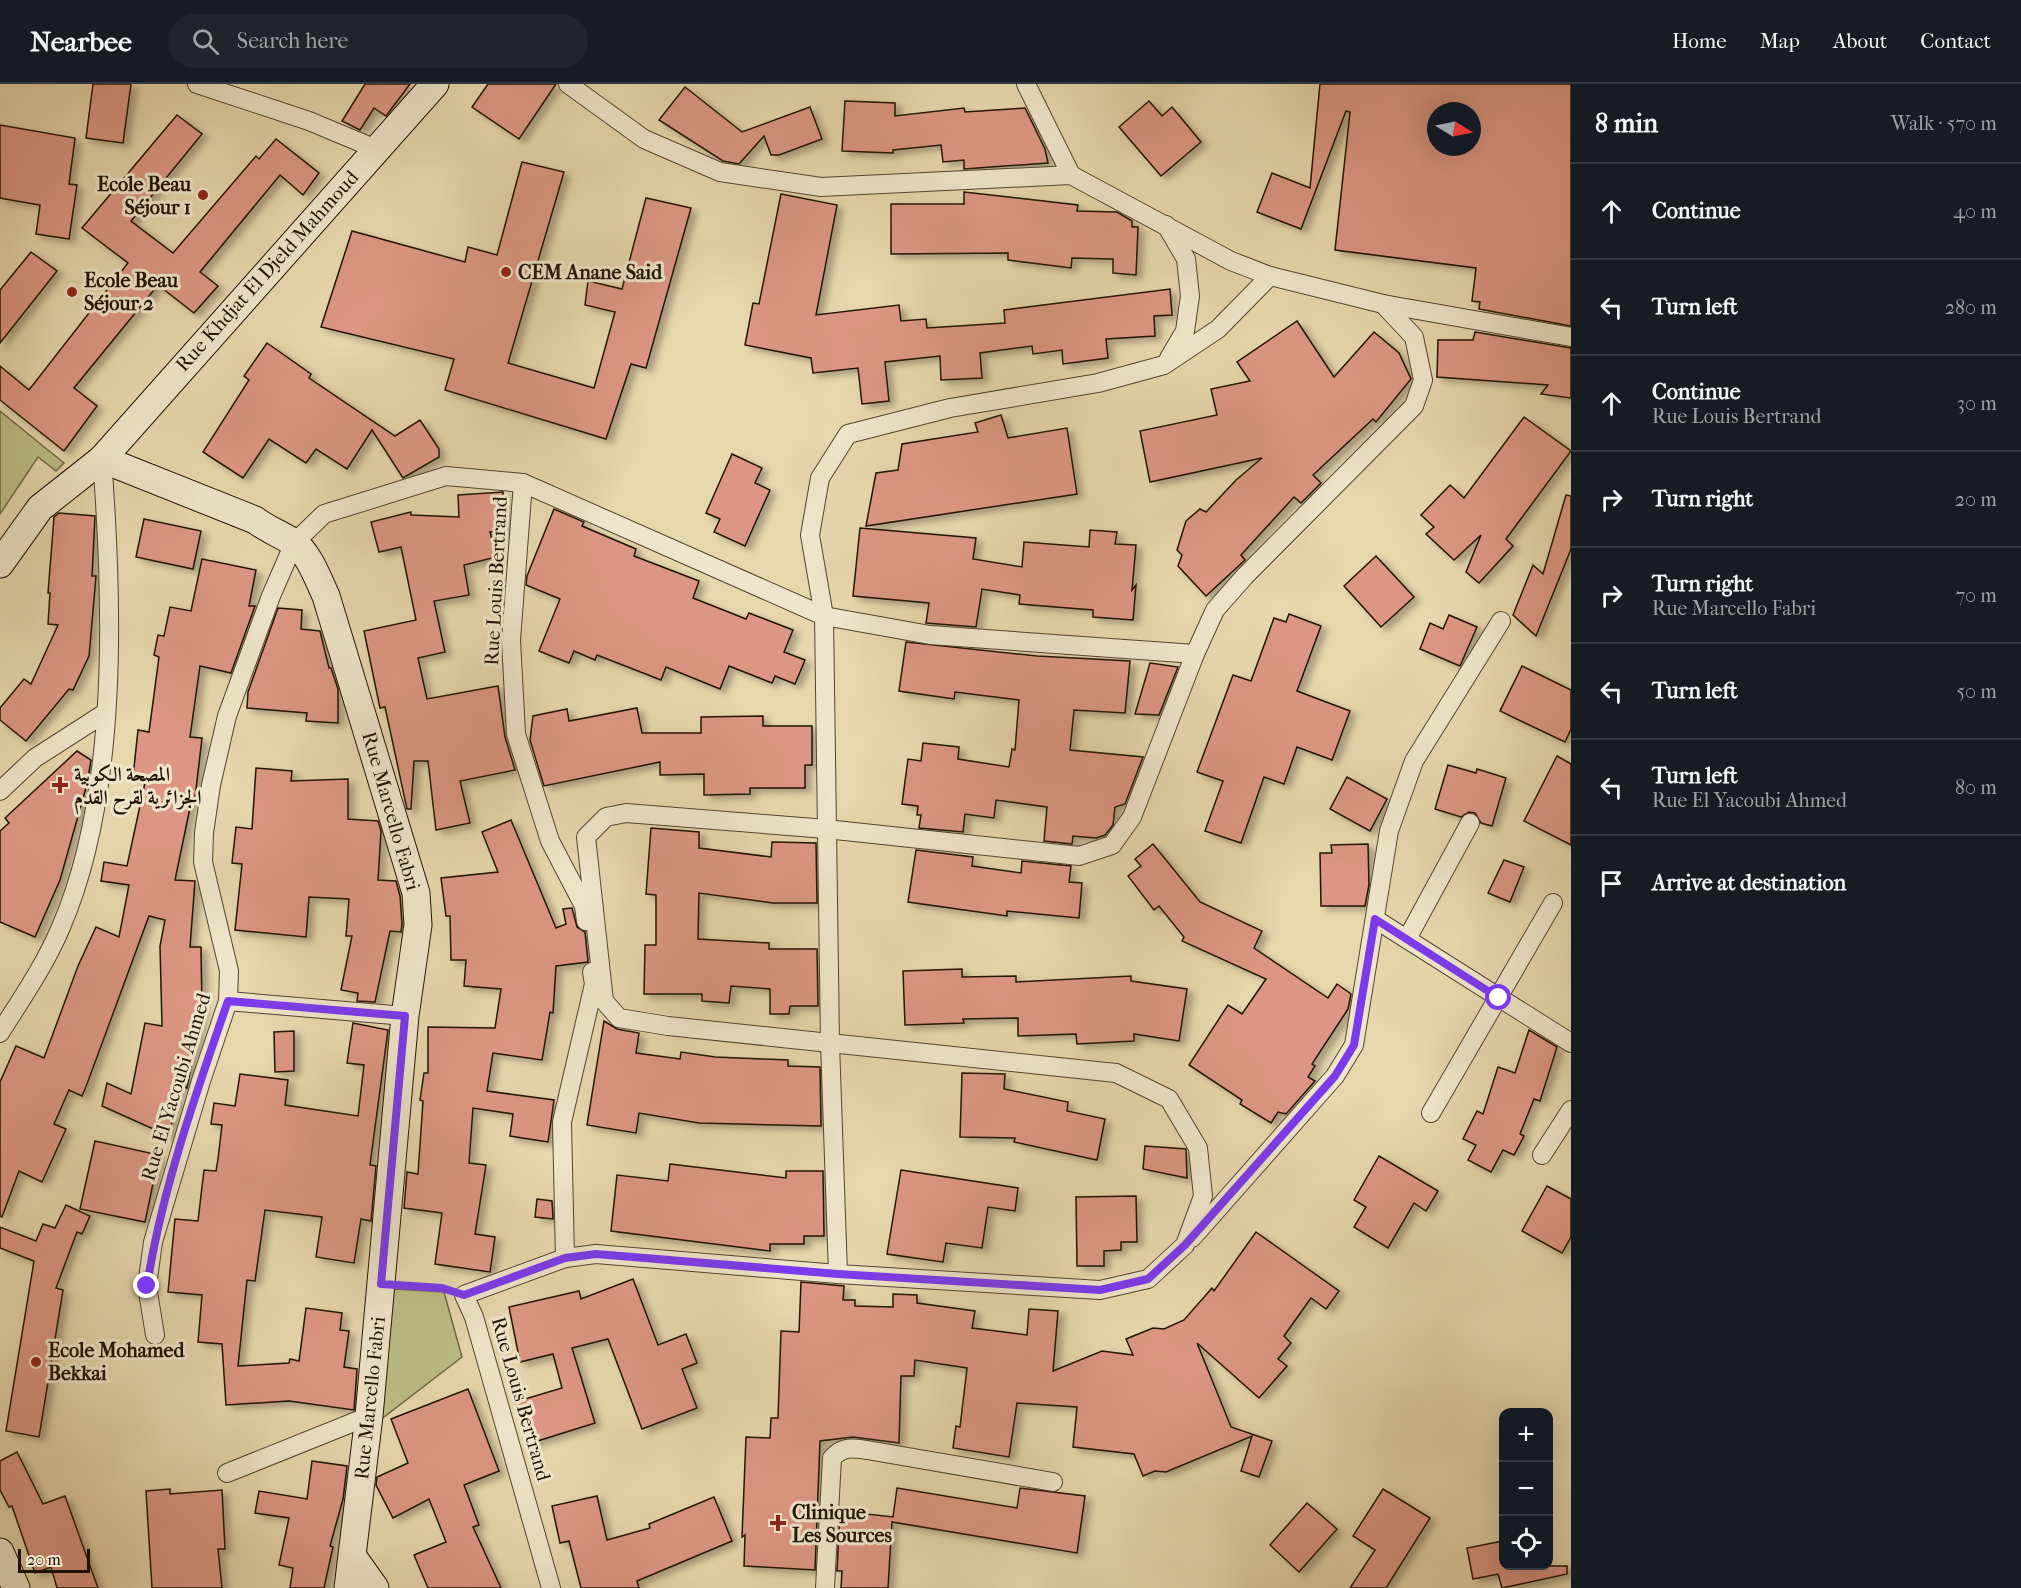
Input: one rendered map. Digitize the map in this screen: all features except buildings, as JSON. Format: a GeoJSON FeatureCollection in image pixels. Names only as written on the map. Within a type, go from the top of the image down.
{"type":"FeatureCollection","features":[{"type":"Feature","properties":{"kind":"street"},"geometry":{"type":"LineString","coordinates":[[197,84],[309,121],[376,149]]}},
{"type":"Feature","properties":{"kind":"street","name":"Rue Khdjat El Djeld Mahmoud"},"geometry":{"type":"LineString","coordinates":[[0,564],[40,508],[102,459],[435,84]]}},
{"type":"Feature","properties":{"kind":"street"},"geometry":{"type":"LineString","coordinates":[[568,84],[644,139],[720,172],[821,188],[1071,175],[1231,261],[1270,276],[1383,304],[1571,337]]}},
{"type":"Feature","properties":{"kind":"street"},"geometry":{"type":"LineString","coordinates":[[1026,84],[1071,175]]}},
{"type":"Feature","properties":{"kind":"street"},"geometry":{"type":"LineString","coordinates":[[1164,364],[1185,332],[1190,296],[1186,259],[1166,225]]}},
{"type":"Feature","properties":{"kind":"street"},"geometry":{"type":"LineString","coordinates":[[838,1274],[830,1043],[824,616],[810,535],[820,477],[848,434],[950,408],[1098,383],[1164,364],[1218,329],[1270,276]]}},
{"type":"Feature","properties":{"kind":"street"},"geometry":{"type":"LineString","coordinates":[[1185,1245],[1203,1196],[1198,1148],[1169,1099],[1116,1074],[668,1026],[620,1018],[604,1001],[586,837],[606,817],[626,813],[826,829],[1079,856],[1112,845],[1132,817],[1195,654],[1215,610],[1245,576],[1414,406],[1423,380],[1414,337],[1383,304]]}},
{"type":"Feature","properties":{"kind":"street"},"geometry":{"type":"LineString","coordinates":[[0,1033],[37,977],[62,926],[82,867],[105,743],[110,562],[102,459]]}},
{"type":"Feature","properties":{"kind":"street","name":"Rue Marcello Fabri"},"geometry":{"type":"LineString","coordinates":[[102,459],[237,511],[294,543],[316,574],[326,596],[412,873],[418,925],[405,1016],[369,1416],[348,1588]]}},
{"type":"Feature","properties":{"kind":"street"},"geometry":{"type":"LineString","coordinates":[[294,543],[324,514],[446,476],[523,483],[824,616],[930,635],[1195,654]]}},
{"type":"Feature","properties":{"kind":"street","name":"Rue Louis Bertrand"},"geometry":{"type":"LineString","coordinates":[[523,483],[511,640],[516,734],[550,841],[584,906],[594,984],[562,1122],[565,1258]]}},
{"type":"Feature","properties":{"kind":"street","name":"Rue El Yacoubi Ahmed"},"geometry":{"type":"LineString","coordinates":[[155,1335],[147,1286],[153,1242],[201,1081],[228,1001],[229,971],[202,862],[204,832],[227,716],[271,596],[294,543]]}},
{"type":"Feature","properties":{"kind":"street"},"geometry":{"type":"LineString","coordinates":[[464,1295],[565,1258],[596,1254],[838,1274],[1100,1290],[1148,1279],[1185,1245],[1335,1076],[1354,1045],[1389,831],[1414,761],[1501,621]]}},
{"type":"Feature","properties":{"kind":"street"},"geometry":{"type":"LineString","coordinates":[[0,791],[35,758],[105,713]]}},
{"type":"Feature","properties":{"kind":"street"},"geometry":{"type":"LineString","coordinates":[[1407,939],[1470,824]]}},
{"type":"Feature","properties":{"kind":"street"},"geometry":{"type":"LineString","coordinates":[[1431,1113],[1553,903]]}},
{"type":"Feature","properties":{"kind":"street"},"geometry":{"type":"LineString","coordinates":[[1375,919],[1571,1043]]}},
{"type":"Feature","properties":{"kind":"street"},"geometry":{"type":"LineString","coordinates":[[228,1001],[405,1016]]}},
{"type":"Feature","properties":{"kind":"street"},"geometry":{"type":"LineString","coordinates":[[1542,1155],[1571,1110]]}},
{"type":"Feature","properties":{"kind":"street","name":"Rue Louis Bertrand"},"geometry":{"type":"LineString","coordinates":[[464,1295],[474,1317],[551,1588]]}},
{"type":"Feature","properties":{"kind":"street"},"geometry":{"type":"LineString","coordinates":[[227,1473],[369,1416]]}},
{"type":"Feature","properties":{"kind":"street"},"geometry":{"type":"LineString","coordinates":[[825,1588],[832,1458],[839,1450],[851,1448],[867,1450],[1053,1482]]}},
{"type":"Feature","properties":{"kind":"street"},"geometry":{"type":"LineString","coordinates":[[0,1552],[16,1588]]}},
{"type":"Feature","properties":{"kind":"street"},"geometry":{"type":"LineString","coordinates":[[353,1557],[375,1588]]}},
{"type":"Feature","properties":{"kind":"path"},"geometry":{"type":"LineString","coordinates":[[381,1284],[442,1288],[464,1295]]}},
{"type":"Feature","properties":{"kind":"green space"},"geometry":{"type":"Polygon","coordinates":[[[0,411],[64,463],[56,471],[38,457],[0,514],[0,411]]]}},
{"type":"Feature","properties":{"kind":"green space"},"geometry":{"type":"Polygon","coordinates":[[[394,1289],[444,1292],[462,1357],[380,1420],[394,1289]]]}},
{"type":"Feature","properties":{"kind":"place","name":"Ecole Beau Séjour 1"},"geometry":{"type":"Point","coordinates":[203,195]}},
{"type":"Feature","properties":{"kind":"place","name":"CEM Anane Said"},"geometry":{"type":"Point","coordinates":[506,272]}},
{"type":"Feature","properties":{"kind":"place","name":"Ecole Beau Séjour 2"},"geometry":{"type":"Point","coordinates":[72,292]}},
{"type":"Feature","properties":{"kind":"place","name":"المصحة الكوبية الجزائرية لقرح القدم"},"geometry":{"type":"Point","coordinates":[60,785]}},
{"type":"Feature","properties":{"kind":"place","name":"Ecole Mohamed Bekkai"},"geometry":{"type":"Point","coordinates":[36,1362]}},
{"type":"Feature","properties":{"kind":"place","name":"Clinique Les Sources"},"geometry":{"type":"Point","coordinates":[778,1523]}},
{"type":"Feature","properties":{"kind":"route"},"geometry":{"type":"LineString","coordinates":[[147,1286],[153,1242],[201,1081],[228,1001],[405,1016],[381,1284],[442,1288],[464,1295],[565,1258],[596,1254],[838,1274],[1100,1290],[1148,1279],[1185,1245],[1335,1076],[1354,1045],[1375,919],[1499,998]]}}]}
